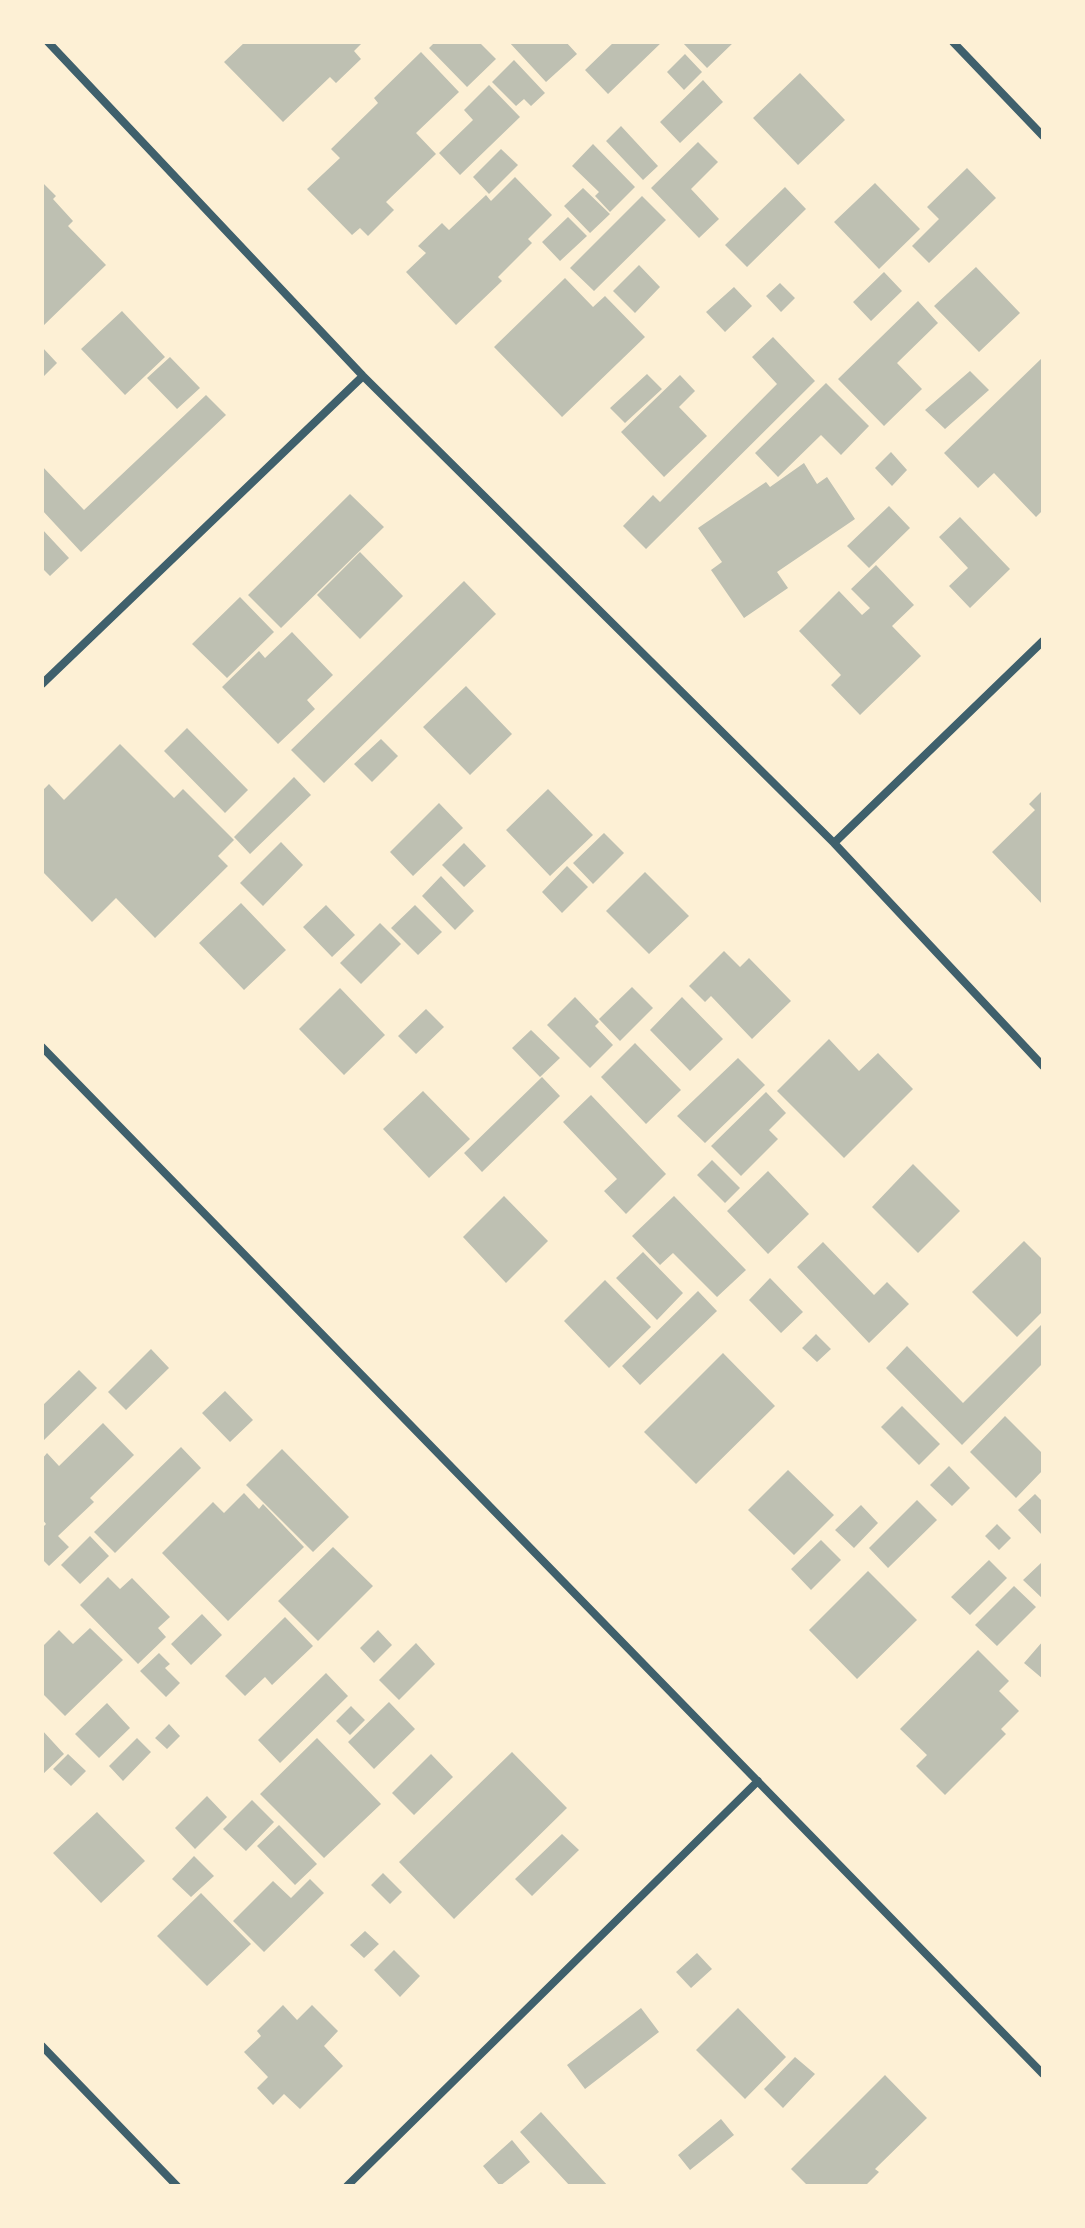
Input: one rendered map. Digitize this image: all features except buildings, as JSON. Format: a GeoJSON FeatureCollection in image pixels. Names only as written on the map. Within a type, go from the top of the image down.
{"type":"FeatureCollection","features":[{"type":"Feature","properties":{"kind":"street"},"geometry":{"type":"LineString","coordinates":[[48,42],[363,376],[834,843],[1043,1066]]}},
{"type":"Feature","properties":{"kind":"street"},"geometry":{"type":"LineString","coordinates":[[953,42],[1043,136]]}},
{"type":"Feature","properties":{"kind":"street"},"geometry":{"type":"LineString","coordinates":[[42,684],[363,376]]}},
{"type":"Feature","properties":{"kind":"street"},"geometry":{"type":"LineString","coordinates":[[834,843],[1043,641]]}},
{"type":"Feature","properties":{"kind":"street"},"geometry":{"type":"LineString","coordinates":[[42,1047],[1043,2074]]}},
{"type":"Feature","properties":{"kind":"street"},"geometry":{"type":"LineString","coordinates":[[347,2186],[758,1781]]}},
{"type":"Feature","properties":{"kind":"street"},"geometry":{"type":"LineString","coordinates":[[42,2046],[177,2186]]}}]}
